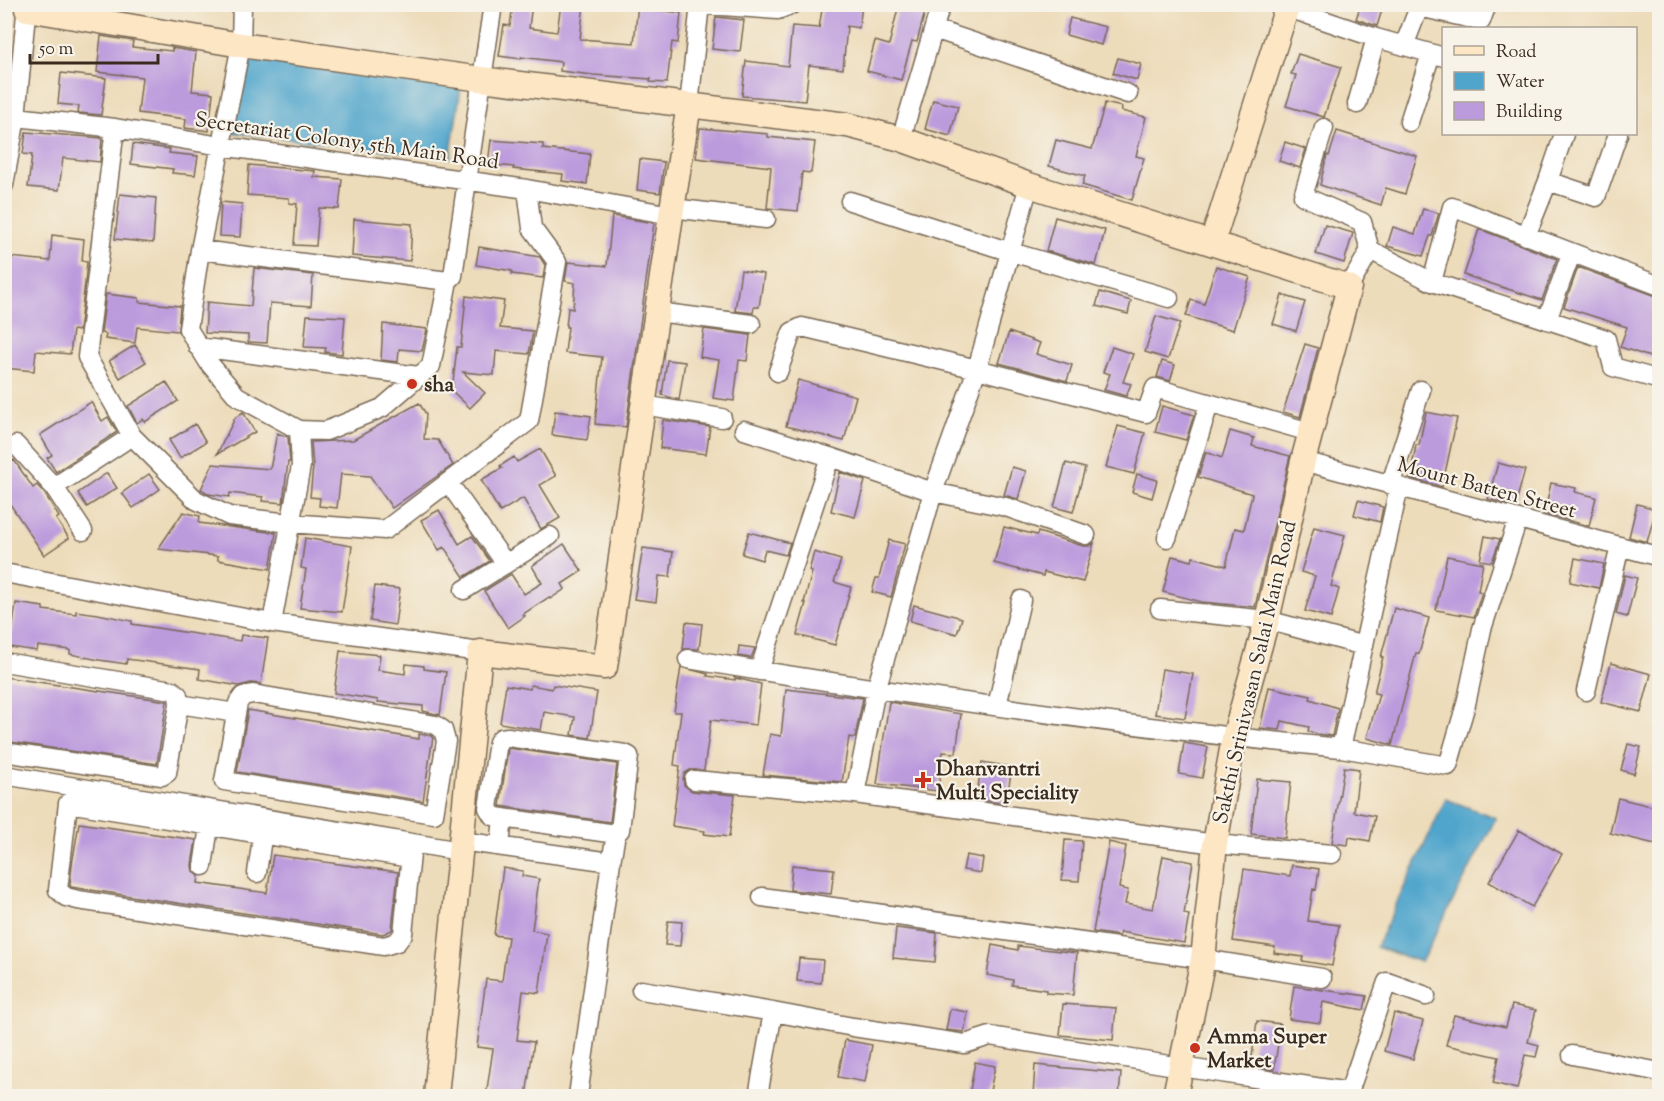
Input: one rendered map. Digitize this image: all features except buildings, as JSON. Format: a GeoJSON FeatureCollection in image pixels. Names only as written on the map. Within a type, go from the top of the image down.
{"type":"FeatureCollection","features":[{"type":"Feature","properties":{"kind":"street"},"geometry":{"type":"LineString","coordinates":[[242,4],[241,45],[200,250],[188,329],[209,363],[237,396],[300,430],[326,431],[382,408],[431,366],[448,281],[453,276],[493,4]]}},
{"type":"Feature","properties":{"kind":"street"},"geometry":{"type":"LineString","coordinates":[[4,573],[272,623],[605,667],[689,105],[698,5],[778,10],[793,4]]}},
{"type":"Feature","properties":{"kind":"street"},"geometry":{"type":"LineString","coordinates":[[901,139],[941,4]]}},
{"type":"Feature","properties":{"kind":"street"},"geometry":{"type":"LineString","coordinates":[[1404,46],[1419,7],[1480,21],[1486,4]]}},
{"type":"Feature","properties":{"kind":"street"},"geometry":{"type":"LineString","coordinates":[[1212,243],[1284,6],[1376,38],[1437,56],[1409,122]]}},
{"type":"Feature","properties":{"kind":"street"},"geometry":{"type":"LineString","coordinates":[[4,185],[16,117],[27,7],[241,45],[481,79],[847,125],[901,139],[1029,185],[1349,287],[1370,250],[1362,222],[1303,196],[1324,128]]}},
{"type":"Feature","properties":{"kind":"street"},"geometry":{"type":"LineString","coordinates":[[934,29],[1128,93]]}},
{"type":"Feature","properties":{"kind":"street"},"geometry":{"type":"LineString","coordinates":[[1358,104],[1376,38]]}},
{"type":"Feature","properties":{"kind":"street","name":"Secretariat Colony, 5th Main Road"},"geometry":{"type":"LineString","coordinates":[[16,117],[115,128],[221,146],[466,180],[672,212],[766,219]]}},
{"type":"Feature","properties":{"kind":"street"},"geometry":{"type":"LineString","coordinates":[[115,128],[87,357],[132,436],[196,500],[229,516],[385,530],[529,421],[557,262],[532,228],[527,189]]}},
{"type":"Feature","properties":{"kind":"street"},"geometry":{"type":"LineString","coordinates":[[1526,236],[1564,135]]}},
{"type":"Feature","properties":{"kind":"street"},"geometry":{"type":"LineString","coordinates":[[1548,181],[1596,197],[1618,135]]}},
{"type":"Feature","properties":{"kind":"street"},"geometry":{"type":"LineString","coordinates":[[855,794],[876,690],[933,492],[976,369],[1029,185]]}},
{"type":"Feature","properties":{"kind":"street"},"geometry":{"type":"LineString","coordinates":[[850,201],[1011,252],[1169,298]]}},
{"type":"Feature","properties":{"kind":"street"},"geometry":{"type":"LineString","coordinates":[[1432,282],[1452,207],[1659,286]]}},
{"type":"Feature","properties":{"kind":"street"},"geometry":{"type":"LineString","coordinates":[[200,250],[448,281]]}},
{"type":"Feature","properties":{"kind":"street"},"geometry":{"type":"LineString","coordinates":[[1370,250],[1432,282],[1606,339],[1612,367],[1659,380]]}},
{"type":"Feature","properties":{"kind":"street"},"geometry":{"type":"LineString","coordinates":[[1547,320],[1571,254]]}},
{"type":"Feature","properties":{"kind":"street","name":"Sakthi Srinivasan Salai Main Road"},"geometry":{"type":"LineString","coordinates":[[1174,1096],[1203,959],[1215,844],[1234,738],[1267,620],[1303,460],[1349,287]]}},
{"type":"Feature","properties":{"kind":"street"},"geometry":{"type":"LineString","coordinates":[[657,312],[751,324]]}},
{"type":"Feature","properties":{"kind":"street"},"geometry":{"type":"LineString","coordinates":[[778,372],[792,332],[802,327],[1146,413],[1155,388],[1310,432]]}},
{"type":"Feature","properties":{"kind":"street"},"geometry":{"type":"LineString","coordinates":[[198,347],[419,376]]}},
{"type":"Feature","properties":{"kind":"street"},"geometry":{"type":"LineString","coordinates":[[1341,748],[1364,646],[1395,485],[1421,390]]}},
{"type":"Feature","properties":{"kind":"street"},"geometry":{"type":"LineString","coordinates":[[1167,538],[1209,404]]}},
{"type":"Feature","properties":{"kind":"street"},"geometry":{"type":"LineString","coordinates":[[644,405],[722,418]]}},
{"type":"Feature","properties":{"kind":"street"},"geometry":{"type":"LineString","coordinates":[[272,623],[301,466],[300,430]]}},
{"type":"Feature","properties":{"kind":"street"},"geometry":{"type":"LineString","coordinates":[[744,430],[933,492],[1006,507],[1086,535]]}},
{"type":"Feature","properties":{"kind":"street"},"geometry":{"type":"LineString","coordinates":[[54,488],[132,436]]}},
{"type":"Feature","properties":{"kind":"street"},"geometry":{"type":"LineString","coordinates":[[16,444],[54,488],[83,531]]}},
{"type":"Feature","properties":{"kind":"street"},"geometry":{"type":"LineString","coordinates":[[759,671],[830,457]]}},
{"type":"Feature","properties":{"kind":"street","name":"Mount Batten Street"},"geometry":{"type":"LineString","coordinates":[[1303,460],[1659,557]]}},
{"type":"Feature","properties":{"kind":"street"},"geometry":{"type":"LineString","coordinates":[[448,482],[506,564]]}},
{"type":"Feature","properties":{"kind":"street"},"geometry":{"type":"LineString","coordinates":[[688,659],[876,690],[1234,738],[1341,748],[1448,766],[1466,704],[1482,629],[1518,519]]}},
{"type":"Feature","properties":{"kind":"street"},"geometry":{"type":"LineString","coordinates":[[464,590],[550,536]]}},
{"type":"Feature","properties":{"kind":"street"},"geometry":{"type":"LineString","coordinates":[[1586,691],[1620,546]]}},
{"type":"Feature","properties":{"kind":"street"},"geometry":{"type":"LineString","coordinates":[[997,706],[1021,600]]}},
{"type":"Feature","properties":{"kind":"street"},"geometry":{"type":"LineString","coordinates":[[1160,609],[1267,620],[1364,646]]}},
{"type":"Feature","properties":{"kind":"street"},"geometry":{"type":"LineString","coordinates":[[436,1096],[480,652]]}},
{"type":"Feature","properties":{"kind":"street"},"geometry":{"type":"LineString","coordinates":[[4,662],[172,690],[178,695],[179,704],[166,773],[162,776],[4,752]]}},
{"type":"Feature","properties":{"kind":"street"},"geometry":{"type":"LineString","coordinates":[[70,795],[58,890],[66,897],[384,946],[397,942],[403,934],[417,849],[434,814],[446,741],[444,730],[436,725],[253,694],[243,696],[238,703],[224,782],[213,815],[203,866]]}},
{"type":"Feature","properties":{"kind":"street"},"geometry":{"type":"LineString","coordinates":[[179,704],[236,713]]}},
{"type":"Feature","properties":{"kind":"street"},"geometry":{"type":"LineString","coordinates":[[578,1096],[611,862],[616,834],[621,830],[629,756],[508,737],[501,738],[498,742],[488,808],[493,816],[616,834]]}},
{"type":"Feature","properties":{"kind":"street"},"geometry":{"type":"LineString","coordinates":[[4,775],[70,795],[213,815]]}},
{"type":"Feature","properties":{"kind":"street"},"geometry":{"type":"LineString","coordinates":[[149,799],[153,776]]}},
{"type":"Feature","properties":{"kind":"street"},"geometry":{"type":"LineString","coordinates":[[694,780],[855,794],[1215,844],[1332,855]]}},
{"type":"Feature","properties":{"kind":"street"},"geometry":{"type":"LineString","coordinates":[[224,782],[434,814]]}},
{"type":"Feature","properties":{"kind":"street"},"geometry":{"type":"LineString","coordinates":[[70,795],[149,799],[264,826],[417,849],[500,846],[611,862]]}},
{"type":"Feature","properties":{"kind":"street"},"geometry":{"type":"LineString","coordinates":[[500,846],[503,818]]}},
{"type":"Feature","properties":{"kind":"street"},"geometry":{"type":"LineString","coordinates":[[257,873],[264,826]]}},
{"type":"Feature","properties":{"kind":"street"},"geometry":{"type":"LineString","coordinates":[[762,897],[1322,978]]}},
{"type":"Feature","properties":{"kind":"street"},"geometry":{"type":"LineString","coordinates":[[640,990],[853,1028],[965,1044],[990,1036],[1348,1094],[1387,982],[1426,996]]}},
{"type":"Feature","properties":{"kind":"street"},"geometry":{"type":"LineString","coordinates":[[758,1096],[773,1012]]}},
{"type":"Feature","properties":{"kind":"street"},"geometry":{"type":"LineString","coordinates":[[1572,1055],[1659,1072]]}},
{"type":"Feature","properties":{"kind":"water"},"geometry":{"type":"Polygon","coordinates":[[[245,54],[461,88],[450,158],[231,132],[245,54]]]}},
{"type":"Feature","properties":{"kind":"water"},"geometry":{"type":"Polygon","coordinates":[[[1446,799],[1496,818],[1421,962],[1376,947],[1446,799]]]}},
{"type":"Feature","properties":{"kind":"place","name":"sha"},"geometry":{"type":"Point","coordinates":[412,384]}},
{"type":"Feature","properties":{"kind":"place","name":"Dhanvantri Multi Speciality"},"geometry":{"type":"Point","coordinates":[923,780]}},
{"type":"Feature","properties":{"kind":"place","name":"Amma Super Market"},"geometry":{"type":"Point","coordinates":[1195,1048]}}]}
